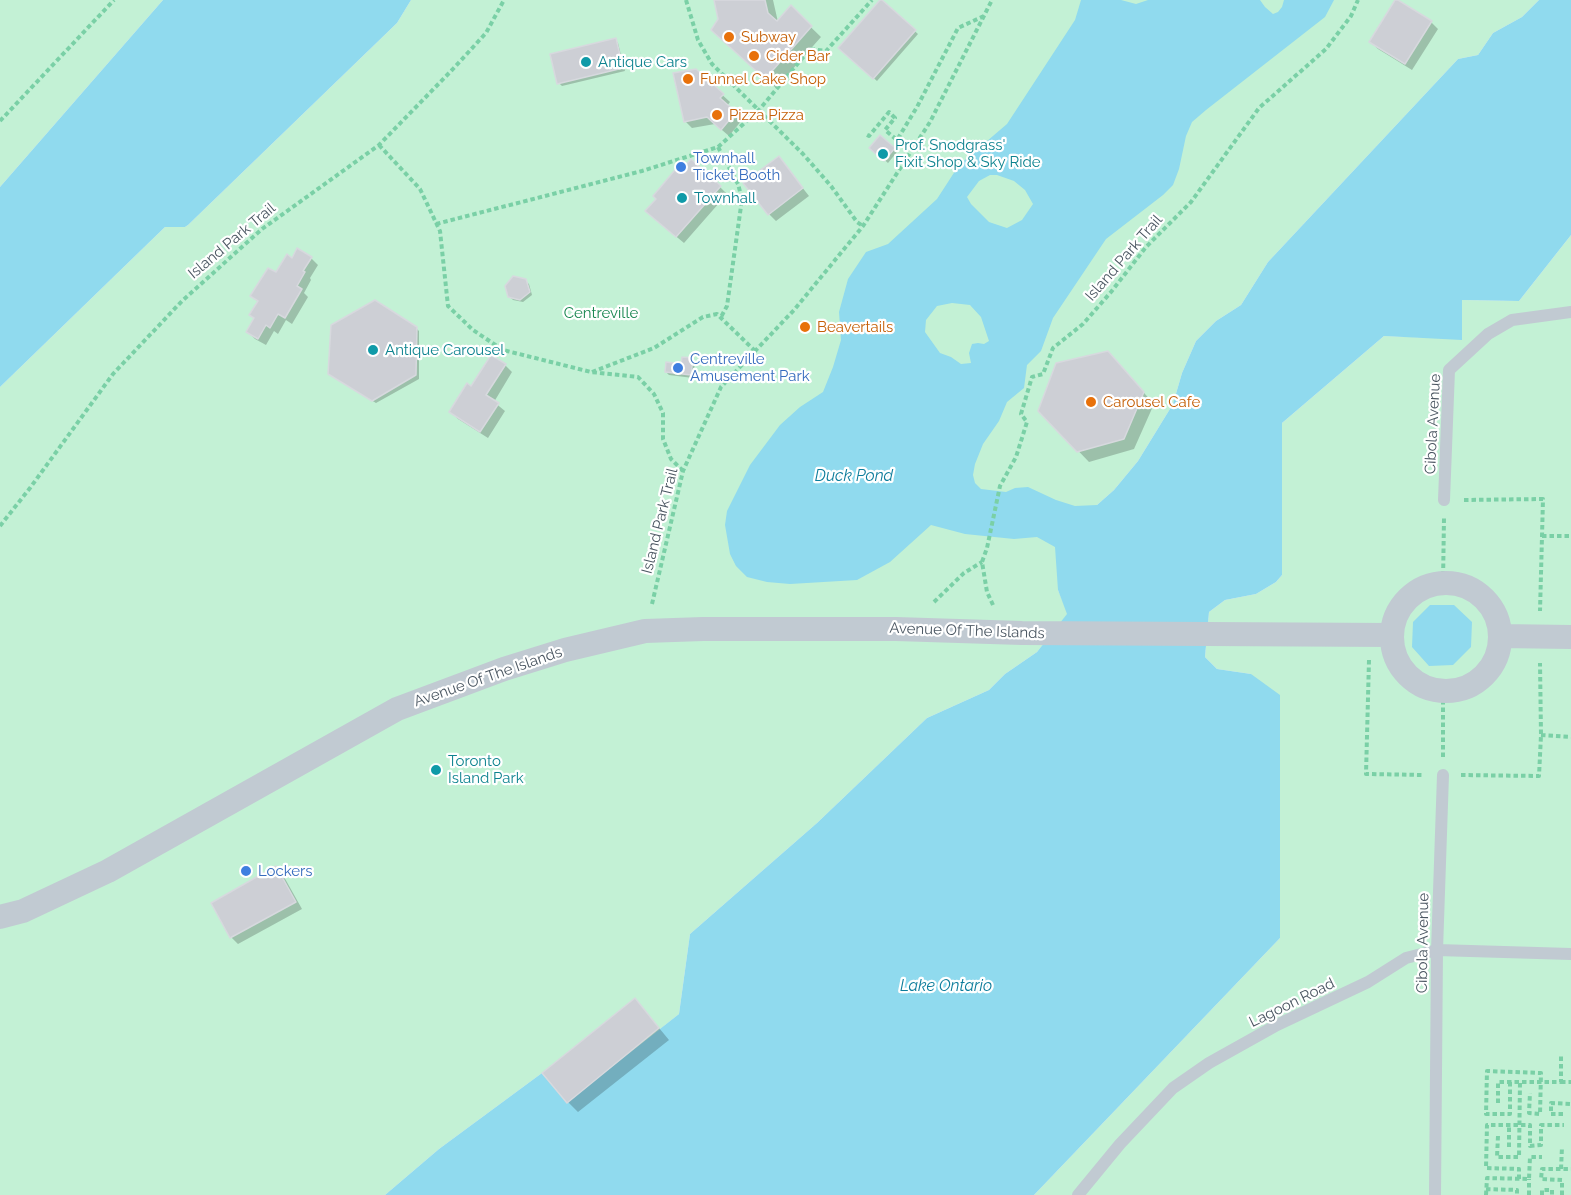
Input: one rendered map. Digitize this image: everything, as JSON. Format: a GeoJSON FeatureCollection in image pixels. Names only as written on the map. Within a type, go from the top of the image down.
{"type":"FeatureCollection","features":[{"type":"Feature","properties":{"kind":"street"},"geometry":{"type":"LineString","coordinates":[[1443,583],[1460,585],[1476,592],[1489,604],[1497,619],[1500,636],[1498,654],[1490,669],[1477,682],[1461,690],[1443,692],[1427,689],[1412,680],[1400,668],[1393,652],[1381,635],[1402,605],[1413,594],[1427,586],[1443,583]]}},
{"type":"Feature","properties":{"kind":"street","name":"Avenue Of The Islands"},"geometry":{"type":"LineString","coordinates":[[0,917],[23,911],[108,871],[397,709],[504,669],[565,650],[645,631],[896,629],[1015,633],[1381,635]]}},
{"type":"Feature","properties":{"kind":"street"},"geometry":{"type":"LineString","coordinates":[[1500,636],[1571,637]]}},
{"type":"Feature","properties":{"kind":"lane","name":"Cibola Avenue"},"geometry":{"type":"LineString","coordinates":[[1444,500],[1449,370],[1488,334],[1512,320],[1571,312]]}},
{"type":"Feature","properties":{"kind":"lane","name":"Cibola Avenue"},"geometry":{"type":"LineString","coordinates":[[1435,1195],[1437,950],[1443,775]]}},
{"type":"Feature","properties":{"kind":"lane","name":"Lagoon Road"},"geometry":{"type":"LineString","coordinates":[[1077,1195],[1120,1144],[1173,1088],[1209,1063],[1277,1025],[1368,982],[1406,958],[1437,950],[1571,954]]}},
{"type":"Feature","properties":{"kind":"path"},"geometry":{"type":"LineString","coordinates":[[0,121],[114,0]]}},
{"type":"Feature","properties":{"kind":"path","name":"Island Park Trail"},"geometry":{"type":"LineString","coordinates":[[0,526],[113,374],[182,301],[262,229],[379,145],[486,33],[504,0]]}},
{"type":"Feature","properties":{"kind":"path"},"geometry":{"type":"LineString","coordinates":[[686,0],[698,40],[712,64],[803,154],[831,186],[857,222],[863,226]]}},
{"type":"Feature","properties":{"kind":"path"},"geometry":{"type":"LineString","coordinates":[[436,224],[642,171],[718,147],[759,110],[810,49],[826,51],[872,0]]}},
{"type":"Feature","properties":{"kind":"path","name":"Island Park Trail"},"geometry":{"type":"LineString","coordinates":[[645,631],[683,471],[720,387],[794,310],[863,226],[930,122],[992,0]]}},
{"type":"Feature","properties":{"kind":"path","name":"Island Park Trail"},"geometry":{"type":"LineString","coordinates":[[1015,633],[987,592],[982,562],[1000,486],[1016,457],[1027,422],[1021,414],[1032,378],[1043,374],[1053,348],[1083,324],[1146,247],[1191,202],[1259,108],[1326,49],[1351,16],[1358,0]]}},
{"type":"Feature","properties":{"kind":"path"},"geometry":{"type":"LineString","coordinates":[[867,135],[889,112],[895,118],[885,130],[897,140],[917,108],[958,28],[984,16]]}},
{"type":"Feature","properties":{"kind":"path"},"geometry":{"type":"LineString","coordinates":[[379,145],[420,189],[440,231],[448,306],[473,330],[503,350],[591,372],[638,377],[654,394],[663,413],[663,439],[671,459],[683,471]]}},
{"type":"Feature","properties":{"kind":"path"},"geometry":{"type":"LineString","coordinates":[[718,147],[738,184],[742,199],[727,306],[721,317]]}},
{"type":"Feature","properties":{"kind":"path"},"geometry":{"type":"LineString","coordinates":[[591,372],[654,348],[703,317],[717,314],[755,351]]}},
{"type":"Feature","properties":{"kind":"path"},"geometry":{"type":"LineString","coordinates":[[1381,635],[1366,774],[1539,776],[1541,735],[1539,636],[1543,499],[1444,500],[1443,583]]}},
{"type":"Feature","properties":{"kind":"path"},"geometry":{"type":"LineString","coordinates":[[1542,536],[1571,537]]}},
{"type":"Feature","properties":{"kind":"path"},"geometry":{"type":"LineString","coordinates":[[896,629],[938,600],[964,573],[982,562]]}},
{"type":"Feature","properties":{"kind":"path"},"geometry":{"type":"LineString","coordinates":[[1443,692],[1443,775]]}},
{"type":"Feature","properties":{"kind":"path"},"geometry":{"type":"LineString","coordinates":[[1541,735],[1571,737]]}},
{"type":"Feature","properties":{"kind":"path"},"geometry":{"type":"LineString","coordinates":[[1561,1056],[1561,1082]]}},
{"type":"Feature","properties":{"kind":"path"},"geometry":{"type":"LineString","coordinates":[[1510,1082],[1510,1114],[1486,1114],[1487,1071],[1540,1073],[1540,1114],[1530,1113],[1530,1093]]}},
{"type":"Feature","properties":{"kind":"path"},"geometry":{"type":"LineString","coordinates":[[1498,1103],[1498,1082],[1571,1082]]}},
{"type":"Feature","properties":{"kind":"path"},"geometry":{"type":"LineString","coordinates":[[1498,1136],[1497,1157],[1519,1157],[1520,1082]]}},
{"type":"Feature","properties":{"kind":"path"},"geometry":{"type":"LineString","coordinates":[[1563,1114],[1551,1114],[1551,1103],[1571,1104]]}},
{"type":"Feature","properties":{"kind":"path"},"geometry":{"type":"LineString","coordinates":[[1519,1179],[1519,1168],[1486,1168],[1487,1125],[1530,1125],[1530,1146],[1541,1145],[1541,1125],[1564,1125]]}},
{"type":"Feature","properties":{"kind":"path"},"geometry":{"type":"LineString","coordinates":[[1509,1125],[1509,1147]]}},
{"type":"Feature","properties":{"kind":"path"},"geometry":{"type":"LineString","coordinates":[[1561,1169],[1563,1147]]}},
{"type":"Feature","properties":{"kind":"path"},"geometry":{"type":"LineString","coordinates":[[1529,1195],[1530,1157],[1542,1157]]}},
{"type":"Feature","properties":{"kind":"path"},"geometry":{"type":"LineString","coordinates":[[1562,1195],[1562,1180],[1541,1179],[1542,1169],[1571,1169]]}},
{"type":"Feature","properties":{"kind":"path"},"geometry":{"type":"LineString","coordinates":[[1517,1195],[1517,1190],[1486,1192],[1487,1178],[1529,1179]]}},
{"type":"Feature","properties":{"kind":"path"},"geometry":{"type":"LineString","coordinates":[[1542,1195],[1542,1190],[1552,1190],[1551,1195]]}},
{"type":"Feature","properties":{"kind":"green space"},"geometry":{"type":"Polygon","coordinates":[[[0,0],[163,0],[0,187],[0,0]]]}},
{"type":"Feature","properties":{"kind":"green space","name":"Centreville"},"geometry":{"type":"Polygon","coordinates":[[[411,0],[1539,0],[1522,17],[1493,33],[1478,55],[1458,59],[1268,262],[1241,305],[1216,321],[1196,341],[1182,373],[1173,404],[1138,461],[1114,490],[1097,505],[1058,590],[1068,614],[1037,652],[1005,674],[989,690],[927,718],[817,823],[690,934],[679,1014],[567,1103],[542,1073],[439,1149],[385,1195],[0,1195],[0,387],[165,227],[188,225],[397,23],[411,0]]]}},
{"type":"Feature","properties":{"kind":"green space"},"geometry":{"type":"Polygon","coordinates":[[[1571,235],[1571,1195],[1034,1195],[1280,938],[1251,674],[1217,669],[1205,657],[1209,612],[1225,600],[1256,594],[1276,582],[1282,575],[1282,423],[1384,336],[1462,339],[1462,300],[1519,301],[1571,235]]]}},
{"type":"Feature","properties":{"kind":"water"},"geometry":{"type":"Polygon","coordinates":[[[163,0],[411,0],[397,23],[188,225],[165,227],[0,387],[0,187],[163,0]]]}},
{"type":"Feature","properties":{"kind":"water","name":"Lake Ontario"},"geometry":{"type":"Polygon","coordinates":[[[1081,0],[1121,0],[1136,4],[1148,0],[1260,0],[1273,14],[1282,7],[1284,0],[1334,0],[1325,17],[1192,122],[1173,185],[1106,239],[1053,318],[1041,351],[1027,365],[1024,388],[1007,402],[999,421],[983,444],[973,475],[975,483],[981,489],[1006,492],[1015,488],[1028,487],[1075,506],[1097,505],[1114,490],[1138,461],[1173,404],[1182,373],[1196,341],[1216,321],[1241,305],[1268,262],[1458,59],[1478,55],[1493,33],[1522,17],[1539,0],[1571,0],[1571,235],[1519,301],[1462,300],[1462,340],[1384,336],[1282,423],[1282,575],[1276,582],[1256,594],[1225,600],[1209,612],[1205,657],[1217,669],[1251,674],[1280,695],[1280,938],[1034,1195],[385,1195],[439,1149],[542,1073],[567,1102],[679,1014],[690,934],[817,823],[927,718],[989,690],[1005,674],[1037,652],[1067,614],[1058,590],[1055,547],[1037,537],[1014,539],[965,534],[931,525],[890,562],[857,580],[790,584],[747,577],[736,566],[730,554],[725,525],[727,511],[750,465],[780,425],[800,407],[823,392],[841,340],[839,312],[848,279],[866,252],[888,244],[937,199],[959,165],[1007,124],[1075,20],[1081,0]],[[990,175],[979,181],[967,197],[989,222],[1007,228],[1022,220],[1033,204],[1025,190],[1014,181],[990,175]],[[952,303],[937,306],[926,320],[925,332],[940,353],[961,364],[971,363],[969,353],[972,344],[984,344],[989,341],[981,317],[970,305],[952,303]]]}},
{"type":"Feature","properties":{"kind":"water"},"geometry":{"type":"Polygon","coordinates":[[[1430,605],[1454,605],[1472,622],[1471,647],[1453,665],[1429,666],[1412,647],[1413,622],[1430,605]]]}},
{"type":"Feature","properties":{"kind":"building"},"geometry":{"type":"Polygon","coordinates":[[[714,0],[765,0],[768,13],[777,21],[791,5],[812,26],[765,79],[711,30],[718,19],[714,0]]]}},
{"type":"Feature","properties":{"kind":"building"},"geometry":{"type":"Polygon","coordinates":[[[880,0],[916,30],[873,79],[838,48],[880,0]]]}},
{"type":"Feature","properties":{"kind":"building"},"geometry":{"type":"Polygon","coordinates":[[[1395,0],[1432,21],[1405,64],[1369,42],[1395,0]]]}},
{"type":"Feature","properties":{"kind":"building","name":"Antique Cars"},"geometry":{"type":"Polygon","coordinates":[[[616,38],[623,68],[557,84],[550,54],[616,38]]]}},
{"type":"Feature","properties":{"kind":"building"},"geometry":{"type":"Polygon","coordinates":[[[696,69],[724,94],[720,98],[736,112],[721,130],[707,117],[684,122],[673,73],[696,69]]]}},
{"type":"Feature","properties":{"kind":"building","name":"Prof. Snodgrass' Fixit Shop & Sky Ride"},"geometry":{"type":"Polygon","coordinates":[[[880,135],[895,148],[884,161],[869,148],[880,135]]]}},
{"type":"Feature","properties":{"kind":"building"},"geometry":{"type":"Polygon","coordinates":[[[779,156],[803,188],[768,215],[743,183],[779,156]]]}},
{"type":"Feature","properties":{"kind":"building","name":"Townhall"},"geometry":{"type":"Polygon","coordinates":[[[691,159],[721,186],[676,237],[645,211],[656,199],[653,196],[680,164],[684,167],[691,159]]]}},
{"type":"Feature","properties":{"kind":"building"},"geometry":{"type":"Polygon","coordinates":[[[297,248],[312,257],[297,286],[302,289],[285,318],[278,314],[270,328],[266,325],[258,339],[246,332],[254,318],[249,315],[258,301],[250,296],[268,268],[276,272],[287,254],[292,258],[297,248]]]}},
{"type":"Feature","properties":{"kind":"building"},"geometry":{"type":"Polygon","coordinates":[[[513,276],[526,279],[530,292],[520,300],[508,297],[505,286],[513,276]]]}},
{"type":"Feature","properties":{"kind":"building","name":"Antique Carousel"},"geometry":{"type":"Polygon","coordinates":[[[375,300],[417,327],[416,375],[372,401],[328,374],[331,325],[375,300]]]}},
{"type":"Feature","properties":{"kind":"building","name":"Carousel Cafe"},"geometry":{"type":"Polygon","coordinates":[[[1108,351],[1144,392],[1124,439],[1077,452],[1038,411],[1056,363],[1108,351]]]}},
{"type":"Feature","properties":{"kind":"building"},"geometry":{"type":"Polygon","coordinates":[[[491,355],[506,364],[486,395],[499,403],[480,432],[449,412],[467,383],[471,386],[491,355]]]}},
{"type":"Feature","properties":{"kind":"building","name":"Centreville Amusement Park"},"geometry":{"type":"Polygon","coordinates":[[[682,357],[693,358],[691,375],[665,372],[666,362],[681,364],[682,357]]]}},
{"type":"Feature","properties":{"kind":"building"},"geometry":{"type":"Polygon","coordinates":[[[276,866],[296,902],[230,938],[211,903],[276,866]]]}},
{"type":"Feature","properties":{"kind":"building"},"geometry":{"type":"Polygon","coordinates":[[[635,998],[659,1028],[567,1103],[542,1073],[635,998]]]}},
{"type":"Feature","properties":{"kind":"place","name":"Subway"},"geometry":{"type":"Point","coordinates":[729,37]}},
{"type":"Feature","properties":{"kind":"place","name":"Cider Bar"},"geometry":{"type":"Point","coordinates":[754,56]}},
{"type":"Feature","properties":{"kind":"place","name":"Antique Cars"},"geometry":{"type":"Point","coordinates":[586,62]}},
{"type":"Feature","properties":{"kind":"place","name":"Funnel Cake Shop"},"geometry":{"type":"Point","coordinates":[688,79]}},
{"type":"Feature","properties":{"kind":"place","name":"Pizza Pizza"},"geometry":{"type":"Point","coordinates":[717,115]}},
{"type":"Feature","properties":{"kind":"place","name":"Prof. Snodgrass' Fixit Shop & Sky Ride"},"geometry":{"type":"Point","coordinates":[883,154]}},
{"type":"Feature","properties":{"kind":"place","name":"Townhall Ticket Booth"},"geometry":{"type":"Point","coordinates":[681,167]}},
{"type":"Feature","properties":{"kind":"place","name":"Townhall"},"geometry":{"type":"Point","coordinates":[682,198]}},
{"type":"Feature","properties":{"kind":"place","name":"Beavertails"},"geometry":{"type":"Point","coordinates":[805,327]}},
{"type":"Feature","properties":{"kind":"place","name":"Antique Carousel"},"geometry":{"type":"Point","coordinates":[373,350]}},
{"type":"Feature","properties":{"kind":"place","name":"Centreville Amusement Park"},"geometry":{"type":"Point","coordinates":[678,368]}},
{"type":"Feature","properties":{"kind":"place","name":"Carousel Cafe"},"geometry":{"type":"Point","coordinates":[1091,402]}},
{"type":"Feature","properties":{"kind":"place","name":"Toronto Island Park"},"geometry":{"type":"Point","coordinates":[436,770]}},
{"type":"Feature","properties":{"kind":"place","name":"Lockers"},"geometry":{"type":"Point","coordinates":[246,871]}},
{"type":"Feature","properties":{"kind":"water label","name":"Duck Pond"},"geometry":{"type":"Point","coordinates":[854,476]}}]}
